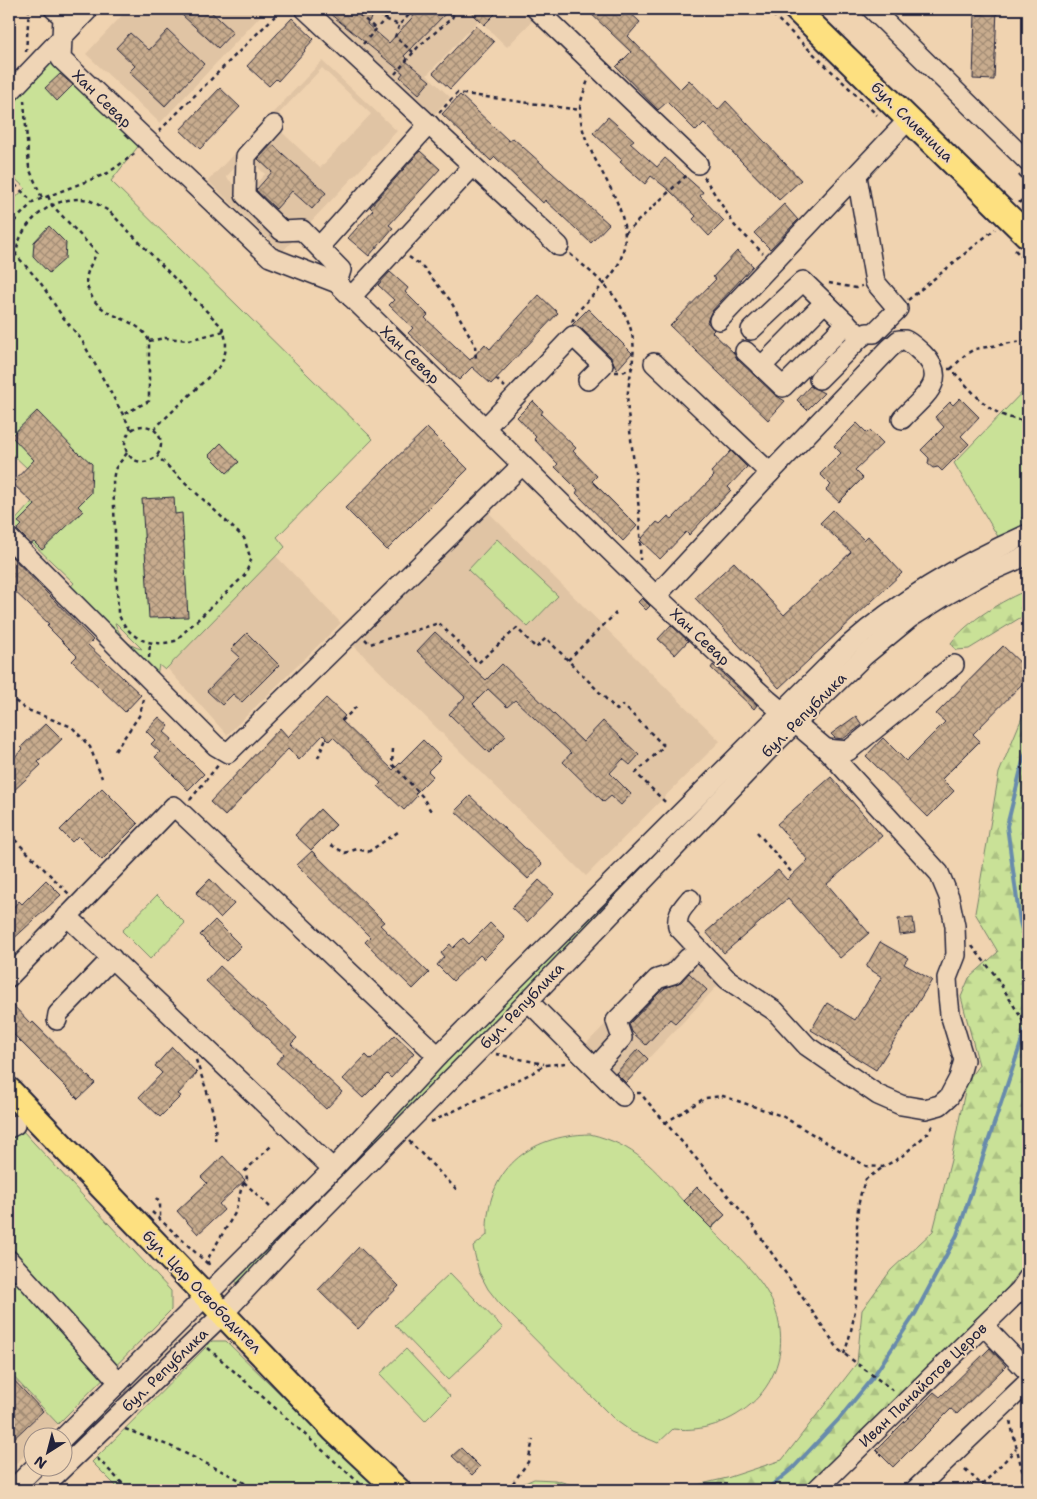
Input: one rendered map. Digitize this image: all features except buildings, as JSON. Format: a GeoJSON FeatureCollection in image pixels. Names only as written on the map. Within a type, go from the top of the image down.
{"type":"FeatureCollection","features":[{"type":"Feature","properties":{"kind":"main road","name":"бул. Сливница"},"geometry":{"type":"LineString","coordinates":[[796,9],[909,119],[1021,207]]}},
{"type":"Feature","properties":{"kind":"main road","name":"бул. Сливница"},"geometry":{"type":"LineString","coordinates":[[819,9],[1021,207],[1028,236]]}},
{"type":"Feature","properties":{"kind":"main road","name":"бул. Цар Освободител"},"geometry":{"type":"LineString","coordinates":[[9,1090],[208,1296],[334,1430],[398,1490]]}},
{"type":"Feature","properties":{"kind":"street","name":"Хан Севар"},"geometry":{"type":"LineString","coordinates":[[54,9],[63,17],[61,59],[270,257],[337,283],[656,596],[826,749],[938,873],[950,897],[955,926],[956,955],[947,978],[948,995],[950,1014],[964,1060],[959,1078],[949,1096],[940,1105]]}},
{"type":"Feature","properties":{"kind":"street"},"geometry":{"type":"LineString","coordinates":[[18,84],[62,34],[89,9]]}},
{"type":"Feature","properties":{"kind":"street"},"geometry":{"type":"LineString","coordinates":[[305,9],[559,246]]}},
{"type":"Feature","properties":{"kind":"street"},"geometry":{"type":"LineString","coordinates":[[536,9],[698,164]]}},
{"type":"Feature","properties":{"kind":"street"},"geometry":{"type":"LineString","coordinates":[[872,9],[1028,162]]}},
{"type":"Feature","properties":{"kind":"street"},"geometry":{"type":"LineString","coordinates":[[719,320],[909,119]]}},
{"type":"Feature","properties":{"kind":"street"},"geometry":{"type":"LineString","coordinates":[[319,247],[428,124]]}},
{"type":"Feature","properties":{"kind":"street"},"geometry":{"type":"LineString","coordinates":[[274,126],[246,156],[245,196],[282,231],[302,230],[340,270],[337,283]]}},
{"type":"Feature","properties":{"kind":"street"},"geometry":{"type":"LineString","coordinates":[[351,297],[474,166]]}},
{"type":"Feature","properties":{"kind":"street"},"geometry":{"type":"LineString","coordinates":[[818,379],[898,309],[875,282],[857,176]]}},
{"type":"Feature","properties":{"kind":"street"},"geometry":{"type":"LineString","coordinates":[[751,330],[801,281],[805,282],[847,323],[890,348]]}},
{"type":"Feature","properties":{"kind":"street"},"geometry":{"type":"LineString","coordinates":[[761,367],[824,302]]}},
{"type":"Feature","properties":{"kind":"street"},"geometry":{"type":"LineString","coordinates":[[745,351],[783,387],[847,323]]}},
{"type":"Feature","properties":{"kind":"street"},"geometry":{"type":"LineString","coordinates":[[485,428],[573,336],[602,365],[588,380]]}},
{"type":"Feature","properties":{"kind":"street"},"geometry":{"type":"LineString","coordinates":[[656,596],[890,348],[899,340],[905,340],[942,368],[933,385],[902,419]]}},
{"type":"Feature","properties":{"kind":"street"},"geometry":{"type":"LineString","coordinates":[[654,363],[770,473]]}},
{"type":"Feature","properties":{"kind":"street"},"geometry":{"type":"LineString","coordinates":[[9,538],[216,746],[228,753],[522,465]]}},
{"type":"Feature","properties":{"kind":"street","name":"бул. Република"},"geometry":{"type":"LineString","coordinates":[[40,1490],[223,1314],[294,1238],[528,1001],[789,717],[849,645],[900,603],[976,557],[1028,534]]}},
{"type":"Feature","properties":{"kind":"street","name":"бул. Република"},"geometry":{"type":"LineString","coordinates":[[72,1429],[333,1170],[438,1056],[679,816],[789,717],[910,618],[982,575],[1028,555]]}},
{"type":"Feature","properties":{"kind":"street"},"geometry":{"type":"LineString","coordinates":[[826,749],[848,751],[954,665]]}},
{"type":"Feature","properties":{"kind":"street"},"geometry":{"type":"LineString","coordinates":[[9,976],[174,806],[438,1056]]}},
{"type":"Feature","properties":{"kind":"street"},"geometry":{"type":"LineString","coordinates":[[690,899],[680,910],[677,918],[678,927],[727,979],[775,1012],[807,1046],[878,1095],[901,1105],[925,1109],[940,1105]]}},
{"type":"Feature","properties":{"kind":"street"},"geometry":{"type":"LineString","coordinates":[[73,910],[112,958],[333,1170]]}},
{"type":"Feature","properties":{"kind":"street"},"geometry":{"type":"LineString","coordinates":[[57,1020],[58,1014],[112,958]]}},
{"type":"Feature","properties":{"kind":"street"},"geometry":{"type":"LineString","coordinates":[[590,1062],[622,1038],[616,1021],[657,979],[673,974],[688,958]]}},
{"type":"Feature","properties":{"kind":"street"},"geometry":{"type":"LineString","coordinates":[[528,1001],[590,1062],[616,1091]]}},
{"type":"Feature","properties":{"kind":"street"},"geometry":{"type":"LineString","coordinates":[[9,1260],[119,1382]]}},
{"type":"Feature","properties":{"kind":"street","name":"Иван Панайотов Церов"},"geometry":{"type":"LineString","coordinates":[[816,1490],[984,1326],[1026,1289]]}},
{"type":"Feature","properties":{"kind":"street"},"geometry":{"type":"LineString","coordinates":[[984,1326],[1028,1372]]}},
{"type":"Feature","properties":{"kind":"street"},"geometry":{"type":"LineString","coordinates":[[915,1490],[1028,1382]]}},
{"type":"Feature","properties":{"kind":"street"},"geometry":{"type":"LineString","coordinates":[[12,1490],[26,1476]]}},
{"type":"Feature","properties":{"kind":"path"},"geometry":{"type":"LineString","coordinates":[[29,9],[18,84],[26,110],[25,141],[29,168],[42,198]]}},
{"type":"Feature","properties":{"kind":"path"},"geometry":{"type":"LineString","coordinates":[[353,9],[376,29]]}},
{"type":"Feature","properties":{"kind":"path"},"geometry":{"type":"LineString","coordinates":[[374,9],[385,19],[399,25]]}},
{"type":"Feature","properties":{"kind":"path"},"geometry":{"type":"LineString","coordinates":[[354,55],[394,9]]}},
{"type":"Feature","properties":{"kind":"path"},"geometry":{"type":"LineString","coordinates":[[413,52],[395,37],[399,25],[415,9]]}},
{"type":"Feature","properties":{"kind":"path"},"geometry":{"type":"LineString","coordinates":[[386,85],[413,52],[430,35],[452,18],[456,9]]}},
{"type":"Feature","properties":{"kind":"path"},"geometry":{"type":"LineString","coordinates":[[573,336],[570,326],[574,318],[605,284],[622,256],[625,233],[622,216],[589,145],[580,110],[587,82],[595,66]]}},
{"type":"Feature","properties":{"kind":"path"},"geometry":{"type":"LineString","coordinates":[[428,124],[458,93],[580,110]]}},
{"type":"Feature","properties":{"kind":"path"},"geometry":{"type":"LineString","coordinates":[[625,233],[698,164]]}},
{"type":"Feature","properties":{"kind":"path"},"geometry":{"type":"LineString","coordinates":[[9,179],[33,202]]}},
{"type":"Feature","properties":{"kind":"path"},"geometry":{"type":"LineString","coordinates":[[48,196],[52,205],[96,253],[87,275],[86,284],[92,298],[100,308],[110,315],[138,328],[146,334],[149,341],[148,401],[122,415]]}},
{"type":"Feature","properties":{"kind":"path"},"geometry":{"type":"LineString","coordinates":[[131,430],[81,339],[62,316],[40,282],[16,255],[17,241],[30,222],[52,205],[68,200],[89,200],[109,212],[224,331],[226,353],[220,366],[154,429]]}},
{"type":"Feature","properties":{"kind":"path"},"geometry":{"type":"LineString","coordinates":[[898,309],[1021,207]]}},
{"type":"Feature","properties":{"kind":"path"},"geometry":{"type":"LineString","coordinates":[[559,246],[605,284],[617,299],[628,320],[635,353],[627,390],[627,411],[642,530],[640,580]]}},
{"type":"Feature","properties":{"kind":"path"},"geometry":{"type":"LineString","coordinates":[[398,247],[409,258],[423,267],[450,300],[475,345],[476,360]]}},
{"type":"Feature","properties":{"kind":"path"},"geometry":{"type":"LineString","coordinates":[[149,341],[165,338],[189,340],[224,331]]}},
{"type":"Feature","properties":{"kind":"path"},"geometry":{"type":"LineString","coordinates":[[1028,340],[975,349],[942,368],[995,414],[1012,420],[1028,421]]}},
{"type":"Feature","properties":{"kind":"path"},"geometry":{"type":"LineString","coordinates":[[144,425],[154,429],[161,439],[162,446],[157,456],[144,462],[137,462],[127,453],[125,438],[131,430],[144,425]]}},
{"type":"Feature","properties":{"kind":"path"},"geometry":{"type":"LineString","coordinates":[[127,453],[115,469],[113,480],[118,613],[122,624],[130,634],[150,643],[163,644],[175,641],[245,575],[251,560],[244,538],[157,456]]}},
{"type":"Feature","properties":{"kind":"path"},"geometry":{"type":"LineString","coordinates":[[9,594],[12,596],[9,600]]}},
{"type":"Feature","properties":{"kind":"path"},"geometry":{"type":"LineString","coordinates":[[568,660],[616,613]]}},
{"type":"Feature","properties":{"kind":"path"},"geometry":{"type":"LineString","coordinates":[[355,630],[370,644],[439,624],[478,663],[517,628],[536,648],[546,638],[618,710],[623,705],[664,746],[636,774],[679,816]]}},
{"type":"Feature","properties":{"kind":"path"},"geometry":{"type":"LineString","coordinates":[[115,751],[139,716],[145,700],[150,643]]}},
{"type":"Feature","properties":{"kind":"path"},"geometry":{"type":"LineString","coordinates":[[9,696],[25,709],[72,727],[90,747],[102,778]]}},
{"type":"Feature","properties":{"kind":"path"},"geometry":{"type":"LineString","coordinates":[[342,721],[358,705]]}},
{"type":"Feature","properties":{"kind":"path"},"geometry":{"type":"LineString","coordinates":[[318,758],[326,738]]}},
{"type":"Feature","properties":{"kind":"path"},"geometry":{"type":"LineString","coordinates":[[393,749],[392,764],[422,796],[432,813]]}},
{"type":"Feature","properties":{"kind":"path"},"geometry":{"type":"LineString","coordinates":[[180,812],[228,753]]}},
{"type":"Feature","properties":{"kind":"path"},"geometry":{"type":"LineString","coordinates":[[331,845],[345,853],[357,849],[368,852],[401,830]]}},
{"type":"Feature","properties":{"kind":"path"},"geometry":{"type":"LineString","coordinates":[[757,832],[793,874]]}},
{"type":"Feature","properties":{"kind":"path"},"geometry":{"type":"LineString","coordinates":[[9,834],[73,910]]}},
{"type":"Feature","properties":{"kind":"path"},"geometry":{"type":"LineString","coordinates":[[955,926],[995,975],[1028,1029]]}},
{"type":"Feature","properties":{"kind":"path"},"geometry":{"type":"LineString","coordinates":[[195,1037],[196,1058],[208,1096],[216,1132],[215,1141]]}},
{"type":"Feature","properties":{"kind":"path"},"geometry":{"type":"LineString","coordinates":[[480,1049],[510,1059],[544,1064],[560,1065],[590,1062]]}},
{"type":"Feature","properties":{"kind":"path"},"geometry":{"type":"LineString","coordinates":[[428,1124],[534,1072],[544,1064]]}},
{"type":"Feature","properties":{"kind":"path"},"geometry":{"type":"LineString","coordinates":[[616,1091],[640,1092],[665,1124],[748,1219],[839,1350],[907,1400]]}},
{"type":"Feature","properties":{"kind":"path"},"geometry":{"type":"LineString","coordinates":[[665,1124],[705,1098],[723,1096],[782,1116],[866,1166],[884,1167]]}},
{"type":"Feature","properties":{"kind":"path"},"geometry":{"type":"LineString","coordinates":[[844,1354],[853,1329],[857,1297],[856,1213],[861,1191],[866,1179],[901,1157],[928,1133],[935,1122],[940,1105]]}},
{"type":"Feature","properties":{"kind":"path"},"geometry":{"type":"LineString","coordinates":[[411,1136],[405,1138],[458,1191]]}},
{"type":"Feature","properties":{"kind":"path"},"geometry":{"type":"LineString","coordinates":[[147,1208],[209,1265],[207,1260],[235,1213],[246,1178],[244,1172],[271,1146]]}},
{"type":"Feature","properties":{"kind":"path"},"geometry":{"type":"LineString","coordinates":[[244,1182],[274,1211]]}},
{"type":"Feature","properties":{"kind":"path"},"geometry":{"type":"LineString","coordinates":[[156,1198],[160,1203],[160,1218]]}},
{"type":"Feature","properties":{"kind":"path"},"geometry":{"type":"LineString","coordinates":[[205,1344],[215,1357],[268,1401],[367,1490]]}},
{"type":"Feature","properties":{"kind":"path"},"geometry":{"type":"LineString","coordinates":[[1005,1404],[1027,1490]]}},
{"type":"Feature","properties":{"kind":"path"},"geometry":{"type":"LineString","coordinates":[[121,1428],[170,1446],[240,1480],[254,1490]]}},
{"type":"Feature","properties":{"kind":"path"},"geometry":{"type":"LineString","coordinates":[[508,1490],[528,1462],[532,1440]]}},
{"type":"Feature","properties":{"kind":"path"},"geometry":{"type":"LineString","coordinates":[[982,1485],[1016,1449]]}},
{"type":"Feature","properties":{"kind":"path"},"geometry":{"type":"LineString","coordinates":[[94,1455],[129,1490]]}},
{"type":"Feature","properties":{"kind":"path"},"geometry":{"type":"LineString","coordinates":[[965,1469],[987,1490]]}},
{"type":"Feature","properties":{"kind":"shaded area"},"geometry":{"type":"Polygon","coordinates":[[[128,9],[267,9],[160,123],[86,54],[128,9]]]}},
{"type":"Feature","properties":{"kind":"shaded area"},"geometry":{"type":"Polygon","coordinates":[[[315,9],[521,9],[533,20],[507,47],[479,20],[427,75],[450,97],[430,119],[315,9]]]}},
{"type":"Feature","properties":{"kind":"shaded area"},"geometry":{"type":"Polygon","coordinates":[[[322,61],[397,131],[282,252],[208,181],[322,61]],[[322,68],[271,122],[320,168],[371,114],[322,68]],[[267,141],[254,155],[272,171],[255,190],[276,208],[292,191],[312,209],[326,193],[267,141]],[[246,156],[226,177],[245,195],[265,174],[246,156]]]}},
{"type":"Feature","properties":{"kind":"shaded area"},"geometry":{"type":"Polygon","coordinates":[[[485,509],[720,741],[586,876],[352,644],[485,509]],[[502,664],[492,674],[488,689],[507,707],[515,700],[571,753],[563,762],[604,802],[611,796],[621,805],[631,794],[610,773],[623,759],[630,765],[639,755],[604,721],[599,757],[502,664]]]}},
{"type":"Feature","properties":{"kind":"shaded area"},"geometry":{"type":"Polygon","coordinates":[[[276,556],[341,623],[227,735],[167,668],[276,556]]]}},
{"type":"Feature","properties":{"kind":"shaded area"},"geometry":{"type":"Polygon","coordinates":[[[686,942],[723,980],[624,1084],[584,1046],[686,942]]]}},
{"type":"Feature","properties":{"kind":"shaded area"},"geometry":{"type":"Polygon","coordinates":[[[9,1372],[58,1424],[56,1426],[22,1426],[22,1458],[9,1471],[9,1372]]]}},
{"type":"Feature","properties":{"kind":"green space"},"geometry":{"type":"Polygon","coordinates":[[[50,56],[140,144],[111,181],[373,439],[277,537],[285,547],[165,670],[159,665],[156,680],[64,594],[74,583],[12,524],[46,486],[9,451],[9,205],[25,188],[9,173],[9,101],[50,56]],[[116,623],[119,632],[125,640],[133,646],[142,649],[116,623]]]}},
{"type":"Feature","properties":{"kind":"green space"},"geometry":{"type":"Polygon","coordinates":[[[1028,386],[1028,555],[849,645],[1003,545],[954,463],[1028,386]]]}},
{"type":"Feature","properties":{"kind":"green space"},"geometry":{"type":"Polygon","coordinates":[[[497,539],[558,596],[528,627],[468,570],[497,539]]]}},
{"type":"Feature","properties":{"kind":"green space"},"geometry":{"type":"Polygon","coordinates":[[[1028,590],[1028,613],[969,649],[956,650],[951,643],[966,627],[997,605],[1028,590]]]}},
{"type":"Feature","properties":{"kind":"green space"},"geometry":{"type":"Polygon","coordinates":[[[1028,703],[1028,1257],[1002,1296],[803,1490],[676,1490],[727,1478],[782,1460],[857,1363],[862,1310],[891,1270],[933,1231],[951,1160],[967,1081],[979,1065],[961,997],[969,978],[998,952],[975,913],[999,773],[1028,703]]]}},
{"type":"Feature","properties":{"kind":"green space"},"geometry":{"type":"Polygon","coordinates":[[[758,736],[768,750],[245,1290],[229,1275],[758,736]]]}},
{"type":"Feature","properties":{"kind":"green space"},"geometry":{"type":"Polygon","coordinates":[[[157,895],[185,923],[150,959],[122,931],[157,895]]]}},
{"type":"Feature","properties":{"kind":"green space"},"geometry":{"type":"Polygon","coordinates":[[[9,1116],[171,1291],[171,1310],[58,1424],[9,1372],[9,1116]]]}},
{"type":"Feature","properties":{"kind":"green space"},"geometry":{"type":"Polygon","coordinates":[[[590,1134],[620,1144],[632,1151],[653,1168],[683,1201],[697,1187],[725,1215],[711,1229],[755,1275],[769,1295],[774,1306],[780,1331],[779,1355],[772,1377],[759,1396],[742,1411],[721,1422],[698,1429],[673,1429],[658,1443],[632,1432],[614,1419],[499,1303],[488,1289],[479,1272],[473,1247],[487,1235],[488,1212],[494,1192],[503,1175],[515,1160],[530,1149],[548,1141],[568,1136],[590,1134]]]}},
{"type":"Feature","properties":{"kind":"green space"},"geometry":{"type":"Polygon","coordinates":[[[450,1273],[503,1328],[448,1380],[395,1325],[450,1273]]]}},
{"type":"Feature","properties":{"kind":"green space"},"geometry":{"type":"Polygon","coordinates":[[[212,1341],[226,1341],[310,1423],[383,1490],[120,1490],[92,1462],[212,1341]]]}},
{"type":"Feature","properties":{"kind":"green space"},"geometry":{"type":"Polygon","coordinates":[[[406,1349],[450,1396],[425,1421],[380,1374],[406,1349]]]}},
{"type":"Feature","properties":{"kind":"green space"},"geometry":{"type":"Polygon","coordinates":[[[534,1479],[555,1480],[589,1490],[518,1490],[518,1486],[534,1479]]]}},
{"type":"Feature","properties":{"kind":"waterway"},"geometry":{"type":"LineString","coordinates":[[1028,752],[1024,757],[1007,826],[1020,922],[1028,952]]}},
{"type":"Feature","properties":{"kind":"waterway"},"geometry":{"type":"LineString","coordinates":[[766,1490],[793,1468],[839,1419],[873,1377],[915,1314],[957,1235],[1028,1022]]}}]}
